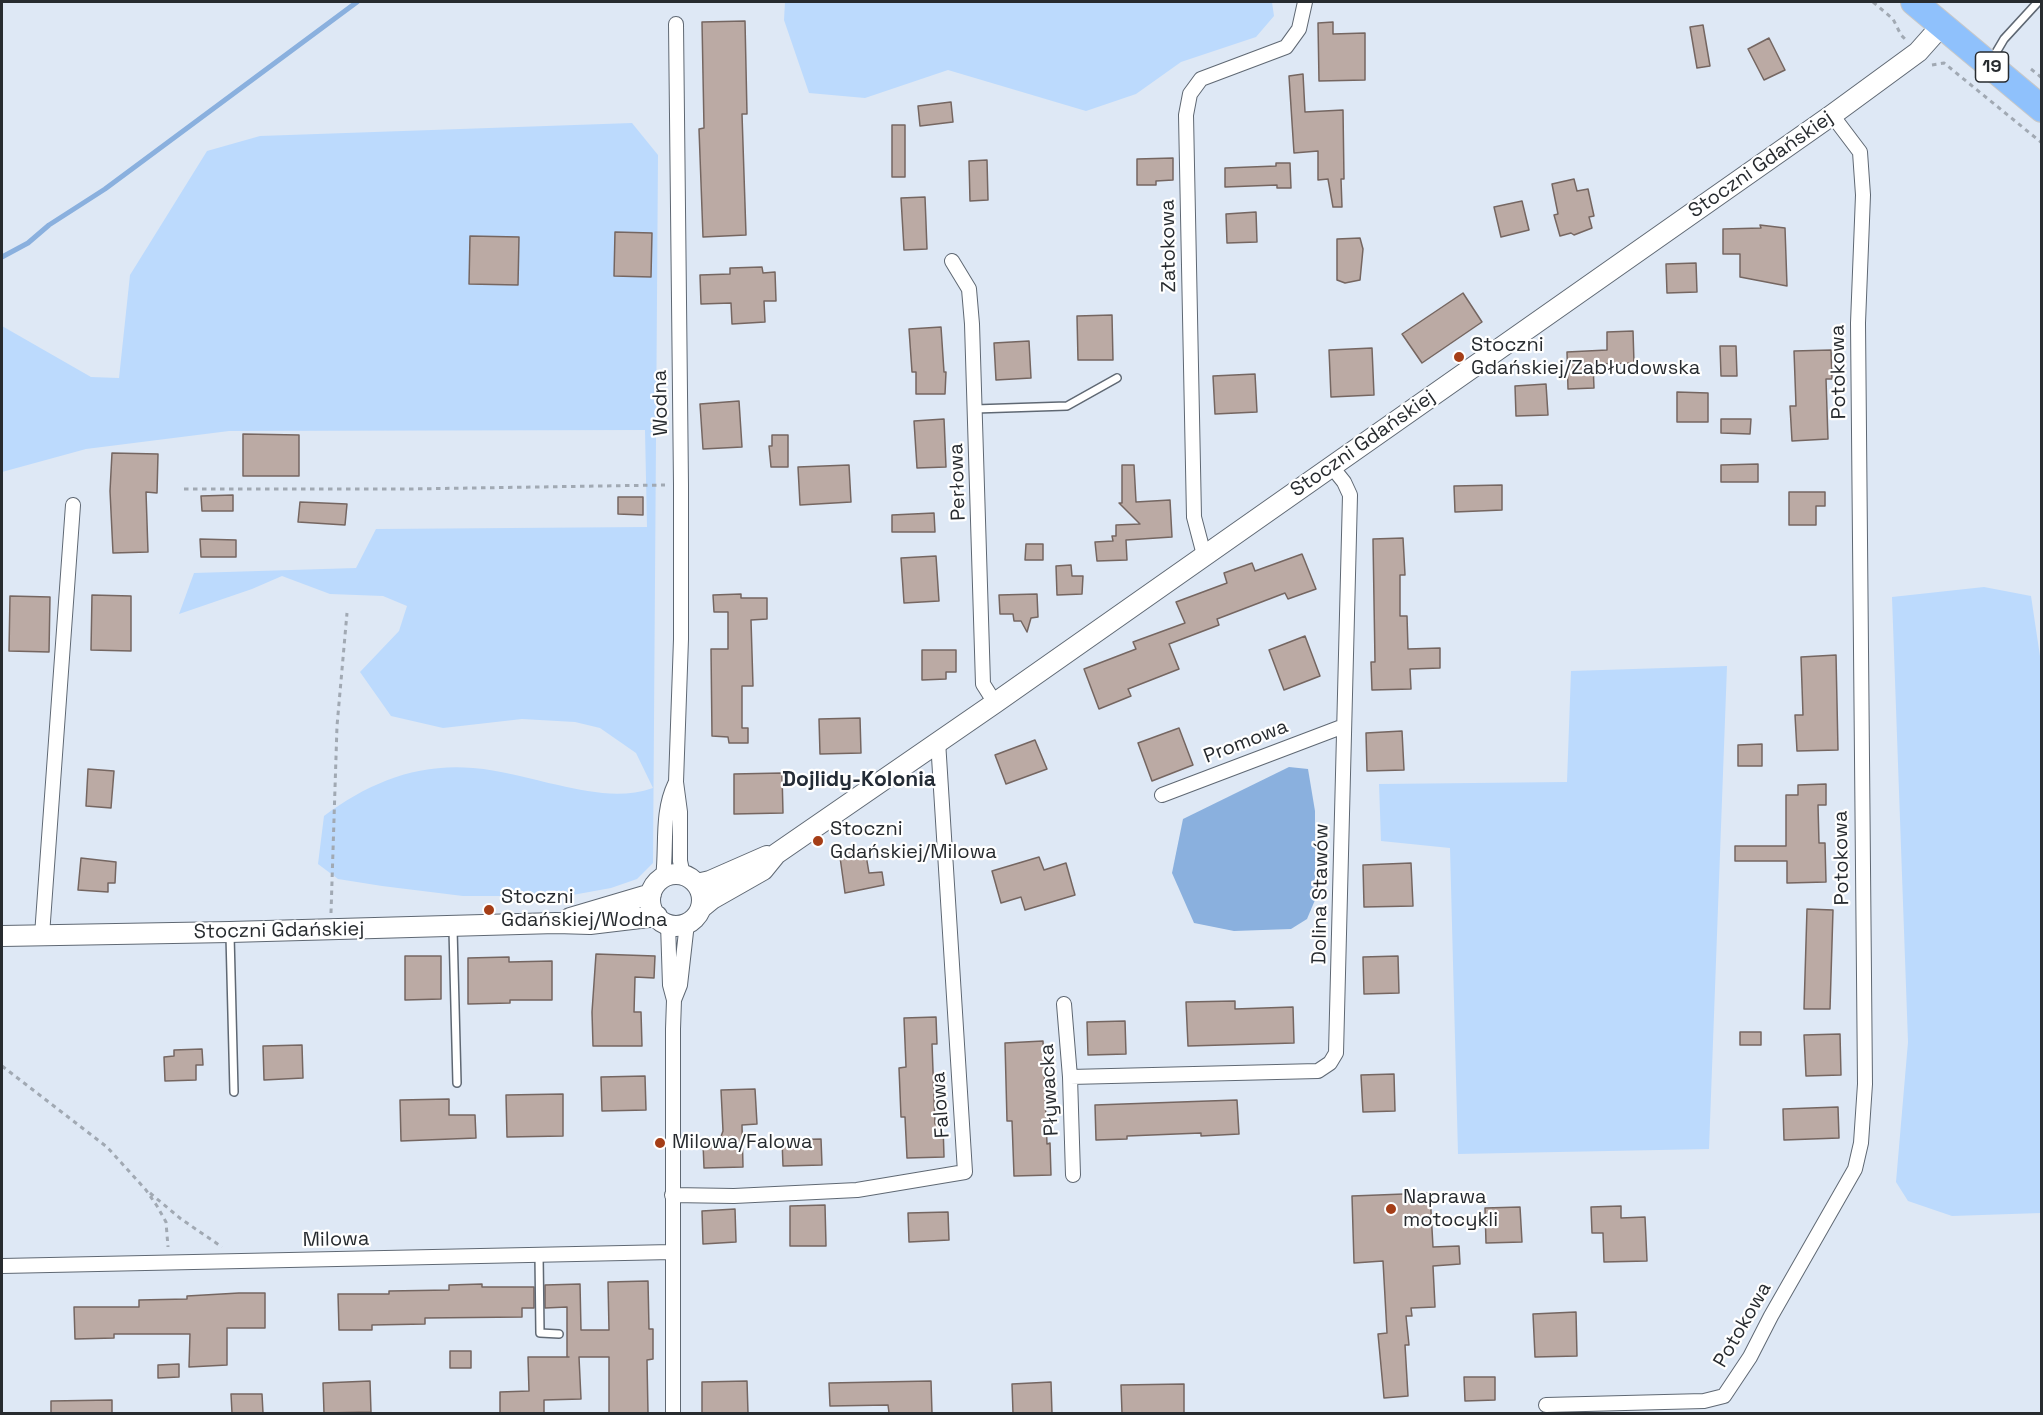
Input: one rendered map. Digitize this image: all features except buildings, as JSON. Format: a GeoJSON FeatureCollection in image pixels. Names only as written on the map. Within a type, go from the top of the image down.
{"type":"FeatureCollection","features":[{"type":"Feature","properties":{"kind":"highway","name":"19"},"geometry":{"type":"LineString","coordinates":[[1918,3],[2042,109]]}},
{"type":"Feature","properties":{"kind":"street","name":"Zatokowa"},"geometry":{"type":"LineString","coordinates":[[1204,555],[1194,517],[1186,115],[1190,94],[1201,80],[1286,46],[1299,29],[1305,2]]}},
{"type":"Feature","properties":{"kind":"street","name":"Wodna"},"geometry":{"type":"LineString","coordinates":[[676,24],[681,485],[681,639],[676,782],[680,812],[680,861],[690,879]]}},
{"type":"Feature","properties":{"kind":"street","name":"Stoczni Gdańskiej"},"geometry":{"type":"LineString","coordinates":[[701,908],[712,899],[763,870],[776,854],[995,703],[1832,115],[1918,52],[1942,25]]}},
{"type":"Feature","properties":{"kind":"street","name":"Potokowa"},"geometry":{"type":"LineString","coordinates":[[1546,1405],[1704,1401],[1724,1396],[1750,1358],[1856,1169],[1861,1143],[1864,1084],[1858,322],[1863,195],[1860,152],[1832,115]]}},
{"type":"Feature","properties":{"kind":"street","name":"Perłowa"},"geometry":{"type":"LineString","coordinates":[[952,261],[969,289],[983,684],[995,703]]}},
{"type":"Feature","properties":{"kind":"street","name":"Dolina Stawów"},"geometry":{"type":"LineString","coordinates":[[1070,1077],[1318,1071],[1330,1063],[1336,1053],[1350,495],[1344,482],[1332,467]]}},
{"type":"Feature","properties":{"kind":"street"},"geometry":{"type":"LineString","coordinates":[[42,935],[73,505]]}},
{"type":"Feature","properties":{"kind":"street","name":"Promowa"},"geometry":{"type":"LineString","coordinates":[[1162,795],[1344,726]]}},
{"type":"Feature","properties":{"kind":"street","name":"Falowa"},"geometry":{"type":"LineString","coordinates":[[672,1195],[734,1196],[857,1190],[965,1172],[938,741]]}},
{"type":"Feature","properties":{"kind":"street","name":"Wodna"},"geometry":{"type":"LineString","coordinates":[[663,878],[666,813],[670,794],[676,782]]}},
{"type":"Feature","properties":{"kind":"street","name":"Stoczni Gdańskiej"},"geometry":{"type":"LineString","coordinates":[[690,879],[710,881],[759,858],[776,854]]}},
{"type":"Feature","properties":{"kind":"street"},"geometry":{"type":"LineString","coordinates":[[670,875],[690,879],[701,891],[701,908],[698,914],[671,921],[653,910],[651,894],[658,882],[670,875]]}},
{"type":"Feature","properties":{"kind":"street","name":"Stoczni Gdańskiej"},"geometry":{"type":"LineString","coordinates":[[556,923],[651,894]]}},
{"type":"Feature","properties":{"kind":"street","name":"Stoczni Gdańskiej"},"geometry":{"type":"LineString","coordinates":[[2,936],[671,921]]}},
{"type":"Feature","properties":{"kind":"street"},"geometry":{"type":"LineString","coordinates":[[671,921],[680,985],[674,1000]]}},
{"type":"Feature","properties":{"kind":"street"},"geometry":{"type":"LineString","coordinates":[[671,921],[670,985],[674,1000],[673,1413]]}},
{"type":"Feature","properties":{"kind":"street","name":"Pływacka"},"geometry":{"type":"LineString","coordinates":[[1064,1004],[1070,1077],[1073,1175]]}},
{"type":"Feature","properties":{"kind":"street","name":"Milowa"},"geometry":{"type":"LineString","coordinates":[[2,1266],[672,1252]]}},
{"type":"Feature","properties":{"kind":"lane"},"geometry":{"type":"LineString","coordinates":[[1988,65],[2004,39],[2038,2]]}},
{"type":"Feature","properties":{"kind":"lane"},"geometry":{"type":"LineString","coordinates":[[975,409],[1067,406],[1118,378]]}},
{"type":"Feature","properties":{"kind":"lane"},"geometry":{"type":"LineString","coordinates":[[453,927],[457,1083]]}},
{"type":"Feature","properties":{"kind":"lane"},"geometry":{"type":"LineString","coordinates":[[230,932],[234,1092]]}},
{"type":"Feature","properties":{"kind":"lane"},"geometry":{"type":"LineString","coordinates":[[539,1255],[540,1334],[559,1334]]}},
{"type":"Feature","properties":{"kind":"path"},"geometry":{"type":"LineString","coordinates":[[1873,2],[1893,19],[1901,35],[1928,65],[1944,63],[2042,143]]}},
{"type":"Feature","properties":{"kind":"path"},"geometry":{"type":"LineString","coordinates":[[184,489],[408,489],[681,485]]}},
{"type":"Feature","properties":{"kind":"path"},"geometry":{"type":"LineString","coordinates":[[330,930],[337,726],[347,612]]}},
{"type":"Feature","properties":{"kind":"path"},"geometry":{"type":"LineString","coordinates":[[2,1066],[107,1147],[146,1190],[181,1219],[231,1253],[248,1261]]}},
{"type":"Feature","properties":{"kind":"path"},"geometry":{"type":"LineString","coordinates":[[146,1190],[166,1222],[168,1248],[164,1263]]}},
{"type":"Feature","properties":{"kind":"shaded area"},"geometry":{"type":"Polygon","coordinates":[[[785,2],[1272,2],[1274,16],[1256,37],[1181,62],[1136,94],[1086,111],[948,70],[865,98],[809,93],[784,20],[785,2]]]}},
{"type":"Feature","properties":{"kind":"shaded area"},"geometry":{"type":"Polygon","coordinates":[[[632,123],[658,155],[653,863],[637,879],[611,888],[567,896],[463,896],[338,879],[318,864],[324,816],[376,785],[413,772],[452,767],[484,769],[582,790],[617,794],[653,788],[636,753],[600,728],[575,722],[522,719],[443,728],[391,716],[360,672],[399,631],[407,606],[383,596],[330,594],[282,576],[252,589],[179,614],[194,573],[356,568],[376,529],[647,527],[645,430],[229,431],[86,449],[2,472],[2,326],[91,377],[119,378],[130,275],[207,151],[260,136],[632,123]]]}},
{"type":"Feature","properties":{"kind":"shaded area"},"geometry":{"type":"Polygon","coordinates":[[[1984,587],[2031,596],[2041,663],[2041,1213],[1952,1216],[1908,1201],[1896,1182],[1908,1042],[1892,597],[1984,587]]]}},
{"type":"Feature","properties":{"kind":"shaded area"},"geometry":{"type":"Polygon","coordinates":[[[1727,666],[1709,1149],[1458,1154],[1450,848],[1381,841],[1379,784],[1567,782],[1571,671],[1727,666]]]}},
{"type":"Feature","properties":{"kind":"shaded area"},"geometry":{"type":"Polygon","coordinates":[[[1289,767],[1308,769],[1315,811],[1315,900],[1307,919],[1291,929],[1234,931],[1194,923],[1172,873],[1183,819],[1289,767]]]}},
{"type":"Feature","properties":{"kind":"waterway"},"geometry":{"type":"LineString","coordinates":[[2,257],[28,243],[49,225],[105,189],[357,2]]}},
{"type":"Feature","properties":{"kind":"place","name":"Stoczni Gdańskiej/Zabłudowska"},"geometry":{"type":"Point","coordinates":[1459,357]}},
{"type":"Feature","properties":{"kind":"place","name":"Stoczni Gdańskiej/Milowa"},"geometry":{"type":"Point","coordinates":[818,841]}},
{"type":"Feature","properties":{"kind":"place","name":"Stoczni Gdańskiej/Wodna"},"geometry":{"type":"Point","coordinates":[489,910]}},
{"type":"Feature","properties":{"kind":"place","name":"Milowa/Falowa"},"geometry":{"type":"Point","coordinates":[660,1143]}},
{"type":"Feature","properties":{"kind":"place","name":"Naprawa motocykli"},"geometry":{"type":"Point","coordinates":[1391,1209]}},
{"type":"Feature","properties":{"kind":"district","name":"Dojlidy-Kolonia"},"geometry":{"type":"Point","coordinates":[859,780]}}]}
